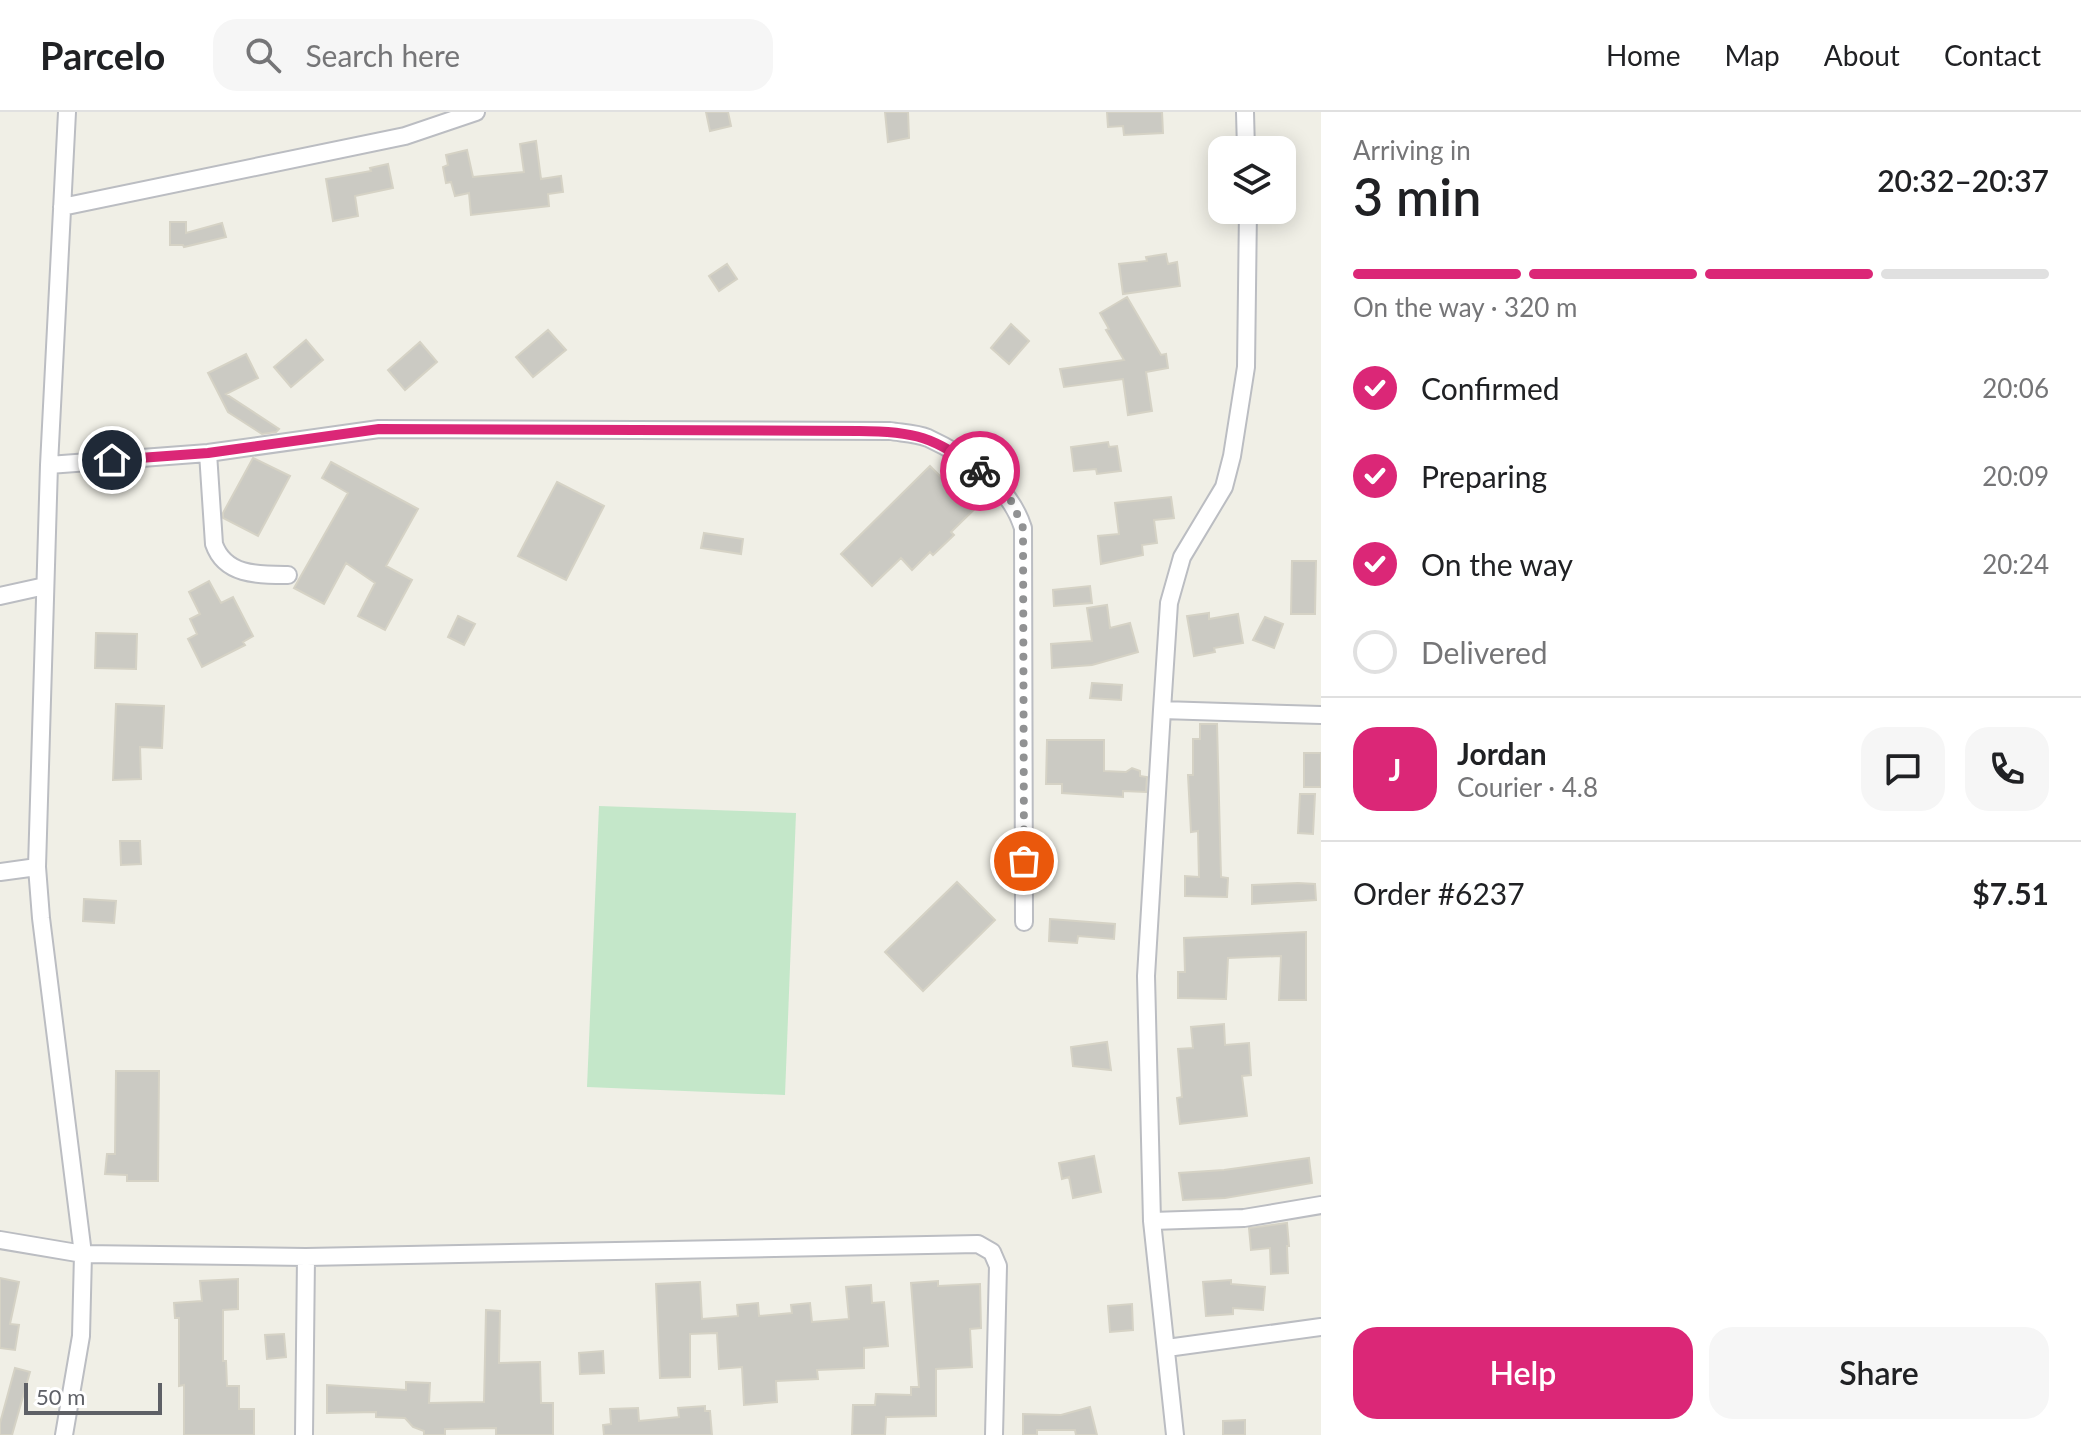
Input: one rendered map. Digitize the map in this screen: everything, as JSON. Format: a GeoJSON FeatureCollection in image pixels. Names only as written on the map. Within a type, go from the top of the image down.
{"type":"FeatureCollection","features":[{"type":"Feature","properties":{"kind":"street"},"geometry":{"type":"LineString","coordinates":[[64,1435],[81,1336],[83,1254],[37,867],[49,465],[67,112]]}},
{"type":"Feature","properties":{"kind":"street"},"geometry":{"type":"LineString","coordinates":[[62,207],[405,136],[476,112]]}},
{"type":"Feature","properties":{"kind":"street"},"geometry":{"type":"LineString","coordinates":[[1245,112],[1246,136]]}},
{"type":"Feature","properties":{"kind":"street"},"geometry":{"type":"LineString","coordinates":[[1175,1435],[1152,1221],[1146,976],[1169,603],[1182,557],[1224,487],[1232,456],[1246,367],[1248,224]]}},
{"type":"Feature","properties":{"kind":"street"},"geometry":{"type":"LineString","coordinates":[[49,465],[208,453],[379,429],[890,431],[925,437],[960,456],[1001,489],[1012,502],[1023,528],[1024,922]]}},
{"type":"Feature","properties":{"kind":"street"},"geometry":{"type":"LineString","coordinates":[[208,453],[214,544],[218,554],[245,574],[288,575]]}},
{"type":"Feature","properties":{"kind":"street"},"geometry":{"type":"LineString","coordinates":[[0,596],[45,586]]}},
{"type":"Feature","properties":{"kind":"street"},"geometry":{"type":"LineString","coordinates":[[1162,710],[1321,715]]}},
{"type":"Feature","properties":{"kind":"street"},"geometry":{"type":"LineString","coordinates":[[0,872],[37,867]]}},
{"type":"Feature","properties":{"kind":"street"},"geometry":{"type":"LineString","coordinates":[[1152,1221],[1244,1218],[1321,1205]]}},
{"type":"Feature","properties":{"kind":"street"},"geometry":{"type":"LineString","coordinates":[[0,1240],[83,1254],[306,1257],[978,1244],[992,1252],[998,1266],[994,1435]]}},
{"type":"Feature","properties":{"kind":"street"},"geometry":{"type":"LineString","coordinates":[[304,1435],[306,1257]]}},
{"type":"Feature","properties":{"kind":"street"},"geometry":{"type":"LineString","coordinates":[[1167,1348],[1321,1327]]}},
{"type":"Feature","properties":{"kind":"green space"},"geometry":{"type":"Polygon","coordinates":[[[599,806],[796,813],[785,1095],[587,1087],[599,806]]]}},
{"type":"Feature","properties":{"kind":"building"},"geometry":{"type":"Polygon","coordinates":[[[706,112],[728,112],[731,126],[710,131],[706,112]]]}},
{"type":"Feature","properties":{"kind":"building"},"geometry":{"type":"Polygon","coordinates":[[[885,112],[908,112],[909,138],[888,142],[885,112]]]}},
{"type":"Feature","properties":{"kind":"building"},"geometry":{"type":"Polygon","coordinates":[[[1107,112],[1162,112],[1163,133],[1124,135],[1123,126],[1108,127],[1107,112]]]}},
{"type":"Feature","properties":{"kind":"building"},"geometry":{"type":"Polygon","coordinates":[[[536,141],[541,179],[561,176],[563,192],[548,194],[549,206],[471,215],[469,193],[455,196],[451,182],[446,183],[443,167],[448,165],[446,155],[467,150],[473,177],[524,172],[520,144],[536,141]]]}},
{"type":"Feature","properties":{"kind":"building"},"geometry":{"type":"Polygon","coordinates":[[[388,164],[393,188],[355,196],[358,216],[333,221],[326,179],[371,171],[370,168],[388,164]]]}},
{"type":"Feature","properties":{"kind":"building"},"geometry":{"type":"Polygon","coordinates":[[[170,222],[186,222],[186,233],[222,223],[226,237],[184,247],[170,245],[170,222]]]}},
{"type":"Feature","properties":{"kind":"building"},"geometry":{"type":"Polygon","coordinates":[[[1166,254],[1168,264],[1177,262],[1180,286],[1123,294],[1119,264],[1147,261],[1146,257],[1166,254]]]}},
{"type":"Feature","properties":{"kind":"building"},"geometry":{"type":"Polygon","coordinates":[[[727,264],[737,279],[719,291],[709,276],[727,264]]]}},
{"type":"Feature","properties":{"kind":"building"},"geometry":{"type":"Polygon","coordinates":[[[1127,297],[1161,355],[1166,354],[1168,368],[1146,372],[1152,411],[1128,415],[1123,379],[1064,387],[1060,369],[1124,360],[1100,313],[1127,297]]]}},
{"type":"Feature","properties":{"kind":"building"},"geometry":{"type":"Polygon","coordinates":[[[1011,324],[1029,341],[1009,364],[991,348],[1011,324]]]}},
{"type":"Feature","properties":{"kind":"building"},"geometry":{"type":"Polygon","coordinates":[[[548,330],[566,350],[533,377],[516,357],[548,330]]]}},
{"type":"Feature","properties":{"kind":"building"},"geometry":{"type":"Polygon","coordinates":[[[306,340],[323,360],[291,387],[274,367],[306,340]]]}},
{"type":"Feature","properties":{"kind":"building"},"geometry":{"type":"Polygon","coordinates":[[[420,342],[437,362],[405,390],[388,370],[420,342]]]}},
{"type":"Feature","properties":{"kind":"building"},"geometry":{"type":"Polygon","coordinates":[[[246,354],[258,378],[226,394],[279,429],[276,432],[262,434],[228,412],[208,373],[246,354]]]}},
{"type":"Feature","properties":{"kind":"building"},"geometry":{"type":"Polygon","coordinates":[[[1108,442],[1109,447],[1117,446],[1121,471],[1097,474],[1096,469],[1074,471],[1071,447],[1108,442]]]}},
{"type":"Feature","properties":{"kind":"building"},"geometry":{"type":"Polygon","coordinates":[[[253,458],[290,476],[258,536],[223,518],[253,458]]]}},
{"type":"Feature","properties":{"kind":"building"},"geometry":{"type":"Polygon","coordinates":[[[331,462],[418,509],[386,566],[412,580],[385,630],[358,616],[375,583],[346,563],[324,604],[294,588],[348,493],[322,478],[331,462]]]}},
{"type":"Feature","properties":{"kind":"building"},"geometry":{"type":"Polygon","coordinates":[[[930,466],[955,491],[970,476],[990,494],[951,532],[954,535],[933,555],[930,552],[912,570],[901,558],[872,586],[841,554],[930,466]]]}},
{"type":"Feature","properties":{"kind":"building"},"geometry":{"type":"Polygon","coordinates":[[[557,482],[604,506],[566,580],[518,556],[557,482]]]}},
{"type":"Feature","properties":{"kind":"building"},"geometry":{"type":"Polygon","coordinates":[[[1171,497],[1174,518],[1154,520],[1157,543],[1142,545],[1143,555],[1101,564],[1098,536],[1119,534],[1115,503],[1171,497]]]}},
{"type":"Feature","properties":{"kind":"building"},"geometry":{"type":"Polygon","coordinates":[[[704,533],[743,539],[741,554],[701,548],[704,533]]]}},
{"type":"Feature","properties":{"kind":"building"},"geometry":{"type":"Polygon","coordinates":[[[1292,561],[1316,561],[1315,614],[1291,614],[1292,561]]]}},
{"type":"Feature","properties":{"kind":"building"},"geometry":{"type":"Polygon","coordinates":[[[209,581],[221,603],[233,597],[253,636],[243,642],[245,645],[202,667],[188,639],[197,634],[190,619],[200,614],[189,592],[209,581]]]}},
{"type":"Feature","properties":{"kind":"building"},"geometry":{"type":"Polygon","coordinates":[[[1090,586],[1092,603],[1054,606],[1053,590],[1090,586]]]}},
{"type":"Feature","properties":{"kind":"building"},"geometry":{"type":"Polygon","coordinates":[[[1107,605],[1110,628],[1130,623],[1138,652],[1092,665],[1052,668],[1051,644],[1092,641],[1087,608],[1107,605]]]}},
{"type":"Feature","properties":{"kind":"building"},"geometry":{"type":"Polygon","coordinates":[[[1209,613],[1209,619],[1238,614],[1243,643],[1214,648],[1215,652],[1194,656],[1187,616],[1209,613]]]}},
{"type":"Feature","properties":{"kind":"building"},"geometry":{"type":"Polygon","coordinates":[[[458,616],[475,624],[464,645],[448,637],[458,616]]]}},
{"type":"Feature","properties":{"kind":"building"},"geometry":{"type":"Polygon","coordinates":[[[1265,617],[1283,624],[1274,648],[1253,640],[1265,617]]]}},
{"type":"Feature","properties":{"kind":"building"},"geometry":{"type":"Polygon","coordinates":[[[96,633],[137,634],[136,669],[95,668],[96,633]]]}},
{"type":"Feature","properties":{"kind":"building"},"geometry":{"type":"Polygon","coordinates":[[[1092,683],[1122,685],[1121,700],[1090,698],[1092,683]]]}},
{"type":"Feature","properties":{"kind":"building"},"geometry":{"type":"Polygon","coordinates":[[[116,704],[164,706],[162,748],[140,747],[141,779],[113,780],[116,704]]]}},
{"type":"Feature","properties":{"kind":"building"},"geometry":{"type":"Polygon","coordinates":[[[1200,724],[1217,724],[1221,877],[1228,878],[1227,897],[1185,896],[1185,876],[1199,877],[1198,831],[1191,832],[1188,775],[1193,775],[1193,739],[1200,739],[1200,724]]]}},
{"type":"Feature","properties":{"kind":"building"},"geometry":{"type":"Polygon","coordinates":[[[1047,740],[1104,740],[1104,771],[1126,772],[1132,768],[1140,771],[1140,776],[1147,777],[1146,792],[1123,791],[1123,797],[1062,793],[1062,784],[1046,784],[1047,740]]]}},
{"type":"Feature","properties":{"kind":"building"},"geometry":{"type":"Polygon","coordinates":[[[1304,753],[1321,753],[1321,787],[1304,787],[1304,753]]]}},
{"type":"Feature","properties":{"kind":"building"},"geometry":{"type":"Polygon","coordinates":[[[1300,794],[1315,794],[1313,834],[1298,833],[1300,794]]]}},
{"type":"Feature","properties":{"kind":"building"},"geometry":{"type":"Polygon","coordinates":[[[120,841],[140,841],[141,864],[121,865],[120,841]]]}},
{"type":"Feature","properties":{"kind":"building"},"geometry":{"type":"Polygon","coordinates":[[[957,882],[995,920],[923,991],[885,952],[957,882]]]}},
{"type":"Feature","properties":{"kind":"building"},"geometry":{"type":"Polygon","coordinates":[[[1315,884],[1316,900],[1252,904],[1252,885],[1315,884]]]}},
{"type":"Feature","properties":{"kind":"building"},"geometry":{"type":"Polygon","coordinates":[[[84,899],[116,901],[114,923],[83,921],[84,899]]]}},
{"type":"Feature","properties":{"kind":"building"},"geometry":{"type":"Polygon","coordinates":[[[1050,919],[1115,924],[1114,939],[1078,936],[1077,943],[1049,941],[1050,919]]]}},
{"type":"Feature","properties":{"kind":"building"},"geometry":{"type":"Polygon","coordinates":[[[1306,932],[1306,1000],[1279,1000],[1281,956],[1228,958],[1226,999],[1178,998],[1178,972],[1185,972],[1184,938],[1306,932]]]}},
{"type":"Feature","properties":{"kind":"building"},"geometry":{"type":"Polygon","coordinates":[[[1224,1024],[1225,1045],[1249,1043],[1251,1075],[1242,1076],[1247,1116],[1180,1124],[1177,1098],[1182,1097],[1178,1049],[1193,1048],[1191,1027],[1224,1024]]]}},
{"type":"Feature","properties":{"kind":"building"},"geometry":{"type":"Polygon","coordinates":[[[1107,1042],[1111,1070],[1073,1066],[1071,1047],[1107,1042]]]}},
{"type":"Feature","properties":{"kind":"building"},"geometry":{"type":"Polygon","coordinates":[[[116,1071],[159,1071],[158,1181],[127,1181],[127,1175],[105,1174],[107,1154],[115,1154],[116,1071]]]}},
{"type":"Feature","properties":{"kind":"building"},"geometry":{"type":"Polygon","coordinates":[[[1094,1156],[1101,1192],[1073,1198],[1069,1177],[1062,1179],[1059,1163],[1094,1156]]]}},
{"type":"Feature","properties":{"kind":"building"},"geometry":{"type":"Polygon","coordinates":[[[1309,1158],[1312,1183],[1225,1198],[1183,1200],[1179,1173],[1309,1158]]]}},
{"type":"Feature","properties":{"kind":"building"},"geometry":{"type":"Polygon","coordinates":[[[1287,1223],[1288,1273],[1271,1274],[1270,1248],[1251,1250],[1249,1228],[1287,1223]]]}},
{"type":"Feature","properties":{"kind":"building"},"geometry":{"type":"Polygon","coordinates":[[[0,1278],[19,1282],[10,1324],[19,1325],[15,1350],[0,1348],[0,1278]]]}},
{"type":"Feature","properties":{"kind":"building"},"geometry":{"type":"Polygon","coordinates":[[[238,1279],[238,1309],[223,1310],[223,1361],[226,1361],[227,1386],[239,1386],[239,1409],[254,1409],[254,1435],[184,1435],[184,1385],[179,1386],[179,1318],[175,1318],[174,1303],[202,1301],[200,1281],[238,1279]]]}},
{"type":"Feature","properties":{"kind":"building"},"geometry":{"type":"Polygon","coordinates":[[[1231,1280],[1231,1284],[1265,1287],[1263,1310],[1233,1308],[1233,1314],[1206,1316],[1203,1282],[1231,1280]]]}},
{"type":"Feature","properties":{"kind":"building"},"geometry":{"type":"Polygon","coordinates":[[[938,1281],[938,1286],[980,1284],[981,1328],[970,1329],[972,1367],[936,1369],[936,1416],[886,1417],[885,1435],[852,1435],[853,1405],[875,1405],[876,1394],[911,1395],[911,1387],[919,1387],[911,1283],[938,1281]]]}},
{"type":"Feature","properties":{"kind":"building"},"geometry":{"type":"Polygon","coordinates":[[[700,1282],[702,1319],[738,1316],[737,1305],[758,1303],[759,1316],[792,1313],[791,1305],[810,1303],[812,1322],[849,1319],[846,1287],[871,1285],[872,1303],[884,1302],[888,1346],[864,1348],[864,1368],[817,1370],[818,1379],[776,1381],[777,1402],[744,1405],[742,1367],[719,1369],[717,1333],[690,1334],[690,1377],[660,1378],[656,1284],[700,1282]]]}},
{"type":"Feature","properties":{"kind":"building"},"geometry":{"type":"Polygon","coordinates":[[[1132,1304],[1133,1330],[1110,1332],[1108,1306],[1132,1304]]]}},
{"type":"Feature","properties":{"kind":"building"},"geometry":{"type":"Polygon","coordinates":[[[486,1310],[500,1311],[499,1363],[540,1362],[541,1403],[553,1403],[553,1435],[496,1435],[496,1428],[445,1429],[445,1435],[424,1435],[424,1431],[413,1427],[405,1418],[376,1417],[376,1412],[327,1413],[327,1385],[406,1390],[406,1382],[430,1383],[429,1403],[484,1402],[486,1310]]]}},
{"type":"Feature","properties":{"kind":"building"},"geometry":{"type":"Polygon","coordinates":[[[284,1334],[286,1357],[267,1359],[265,1335],[284,1334]]]}},
{"type":"Feature","properties":{"kind":"building"},"geometry":{"type":"Polygon","coordinates":[[[603,1351],[604,1373],[580,1374],[579,1353],[603,1351]]]}},
{"type":"Feature","properties":{"kind":"building"},"geometry":{"type":"Polygon","coordinates":[[[15,1368],[30,1372],[12,1435],[0,1435],[0,1423],[15,1368]]]}},
{"type":"Feature","properties":{"kind":"building"},"geometry":{"type":"Polygon","coordinates":[[[705,1406],[705,1411],[710,1411],[712,1435],[604,1435],[603,1425],[611,1424],[610,1409],[638,1408],[639,1421],[679,1417],[678,1408],[705,1406]]]}},
{"type":"Feature","properties":{"kind":"building"},"geometry":{"type":"Polygon","coordinates":[[[1090,1407],[1097,1435],[1076,1435],[1075,1430],[1037,1430],[1037,1435],[1023,1435],[1023,1414],[1061,1415],[1090,1407]]]}},
{"type":"Feature","properties":{"kind":"building"},"geometry":{"type":"Polygon","coordinates":[[[1245,1420],[1245,1435],[1223,1435],[1223,1421],[1245,1420]]]}},
{"type":"Feature","properties":{"kind":"way so far"},"geometry":{"type":"LineString","coordinates":[[980,471],[1012,502],[1023,528],[1024,861]]}},
{"type":"Feature","properties":{"kind":"route"},"geometry":{"type":"LineString","coordinates":[[112,460],[208,453],[379,429],[890,431],[925,437],[980,471]]}}]}
